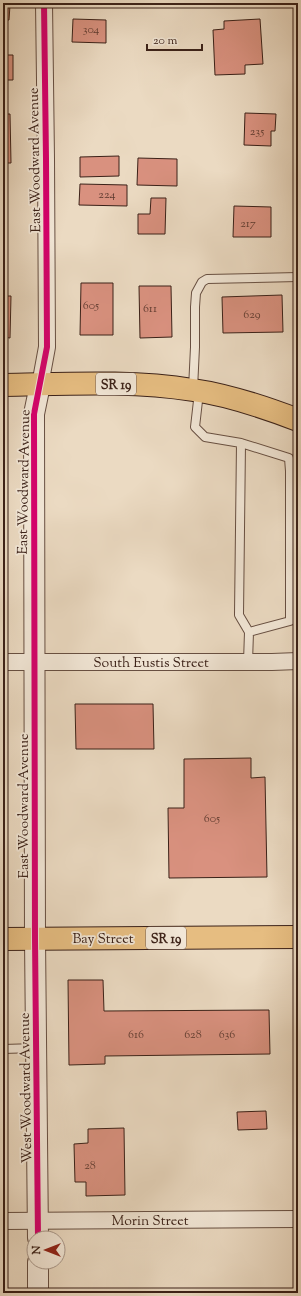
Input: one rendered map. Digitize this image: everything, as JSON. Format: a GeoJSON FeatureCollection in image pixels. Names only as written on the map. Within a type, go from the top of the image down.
{"type":"FeatureCollection","features":[{"type":"Feature","properties":{"kind":"main road","name":"SR 19"},"geometry":{"type":"LineString","coordinates":[[3,385],[121,385],[196,390],[232,398],[270,409],[298,420]]}},
{"type":"Feature","properties":{"kind":"main road","name":"Bay Street"},"geometry":{"type":"LineString","coordinates":[[3,939],[298,937]]}},
{"type":"Feature","properties":{"kind":"street","name":"East Woodward Avenue"},"geometry":{"type":"LineString","coordinates":[[35,939],[34,414],[47,347],[44,3]]}},
{"type":"Feature","properties":{"kind":"street","name":"South Eustis Street"},"geometry":{"type":"LineString","coordinates":[[3,662],[298,662]]}},
{"type":"Feature","properties":{"kind":"street","name":"West Woodward Avenue"},"geometry":{"type":"LineString","coordinates":[[35,939],[38,1229]]}},
{"type":"Feature","properties":{"kind":"street","name":"Morin Street"},"geometry":{"type":"LineString","coordinates":[[3,1221],[38,1229],[298,1219]]}},
{"type":"Feature","properties":{"kind":"street"},"geometry":{"type":"LineString","coordinates":[[38,1270],[38,1293]]}},
{"type":"Feature","properties":{"kind":"lane"},"geometry":{"type":"LineString","coordinates":[[249,632],[290,621],[289,458],[241,443],[205,437],[195,427],[196,293],[202,282],[207,278],[298,277]]}},
{"type":"Feature","properties":{"kind":"lane"},"geometry":{"type":"LineString","coordinates":[[241,443],[240,615],[249,632],[248,662]]}},
{"type":"Feature","properties":{"kind":"lane"},"geometry":{"type":"LineString","coordinates":[[3,1049],[36,1048]]}},
{"type":"Feature","properties":{"kind":"building"},"geometry":{"type":"Polygon","coordinates":[[[3,5],[10,5],[9,20],[3,20],[3,5]]]}},
{"type":"Feature","properties":{"kind":"building"},"geometry":{"type":"Polygon","coordinates":[[[73,19],[106,20],[106,43],[72,42],[73,19]]]}},
{"type":"Feature","properties":{"kind":"building"},"geometry":{"type":"Polygon","coordinates":[[[260,19],[263,64],[245,65],[245,74],[215,75],[213,30],[224,29],[224,21],[260,19]]]}},
{"type":"Feature","properties":{"kind":"building"},"geometry":{"type":"Polygon","coordinates":[[[3,55],[13,55],[13,80],[3,80],[3,55]]]}},
{"type":"Feature","properties":{"kind":"building"},"geometry":{"type":"Polygon","coordinates":[[[245,113],[276,114],[275,131],[271,131],[271,146],[244,145],[245,113]]]}},
{"type":"Feature","properties":{"kind":"building"},"geometry":{"type":"Polygon","coordinates":[[[3,114],[10,114],[11,163],[3,163],[3,114]]]}},
{"type":"Feature","properties":{"kind":"building"},"geometry":{"type":"Polygon","coordinates":[[[119,156],[119,176],[80,177],[80,157],[119,156]]]}},
{"type":"Feature","properties":{"kind":"building"},"geometry":{"type":"Polygon","coordinates":[[[138,158],[177,159],[177,186],[137,185],[138,158]]]}},
{"type":"Feature","properties":{"kind":"building"},"geometry":{"type":"Polygon","coordinates":[[[80,184],[127,185],[127,206],[79,205],[80,184]]]}},
{"type":"Feature","properties":{"kind":"building"},"geometry":{"type":"Polygon","coordinates":[[[151,198],[166,198],[165,234],[138,234],[138,214],[150,214],[151,198]]]}},
{"type":"Feature","properties":{"kind":"building"},"geometry":{"type":"Polygon","coordinates":[[[234,206],[271,207],[271,237],[233,237],[234,206]]]}},
{"type":"Feature","properties":{"kind":"building"},"geometry":{"type":"Polygon","coordinates":[[[81,283],[113,283],[113,335],[80,335],[81,283]]]}},
{"type":"Feature","properties":{"kind":"building"},"geometry":{"type":"Polygon","coordinates":[[[139,286],[171,286],[172,337],[140,338],[139,286]]]}},
{"type":"Feature","properties":{"kind":"building"},"geometry":{"type":"Polygon","coordinates":[[[282,295],[283,332],[223,333],[222,297],[282,295]]]}},
{"type":"Feature","properties":{"kind":"building"},"geometry":{"type":"Polygon","coordinates":[[[3,296],[11,296],[10,338],[3,337],[3,296]]]}},
{"type":"Feature","properties":{"kind":"building"},"geometry":{"type":"Polygon","coordinates":[[[75,704],[153,704],[154,749],[76,749],[75,704]]]}},
{"type":"Feature","properties":{"kind":"building"},"geometry":{"type":"Polygon","coordinates":[[[251,758],[251,778],[265,777],[267,877],[169,878],[168,808],[184,808],[184,759],[251,758]]]}},
{"type":"Feature","properties":{"kind":"building"},"geometry":{"type":"Polygon","coordinates":[[[68,980],[103,980],[104,1011],[269,1010],[270,1054],[105,1056],[105,1064],[69,1065],[68,980]]]}},
{"type":"Feature","properties":{"kind":"building"},"geometry":{"type":"Polygon","coordinates":[[[266,1111],[267,1129],[238,1130],[237,1112],[266,1111]]]}},
{"type":"Feature","properties":{"kind":"building"},"geometry":{"type":"Polygon","coordinates":[[[124,1128],[125,1195],[86,1196],[86,1182],[75,1182],[74,1144],[88,1143],[88,1129],[124,1128]]]}},
{"type":"Feature","properties":{"kind":"cycle path"},"geometry":{"type":"LineString","coordinates":[[38,1230],[35,939],[34,414],[47,347],[44,3]]}}]}
